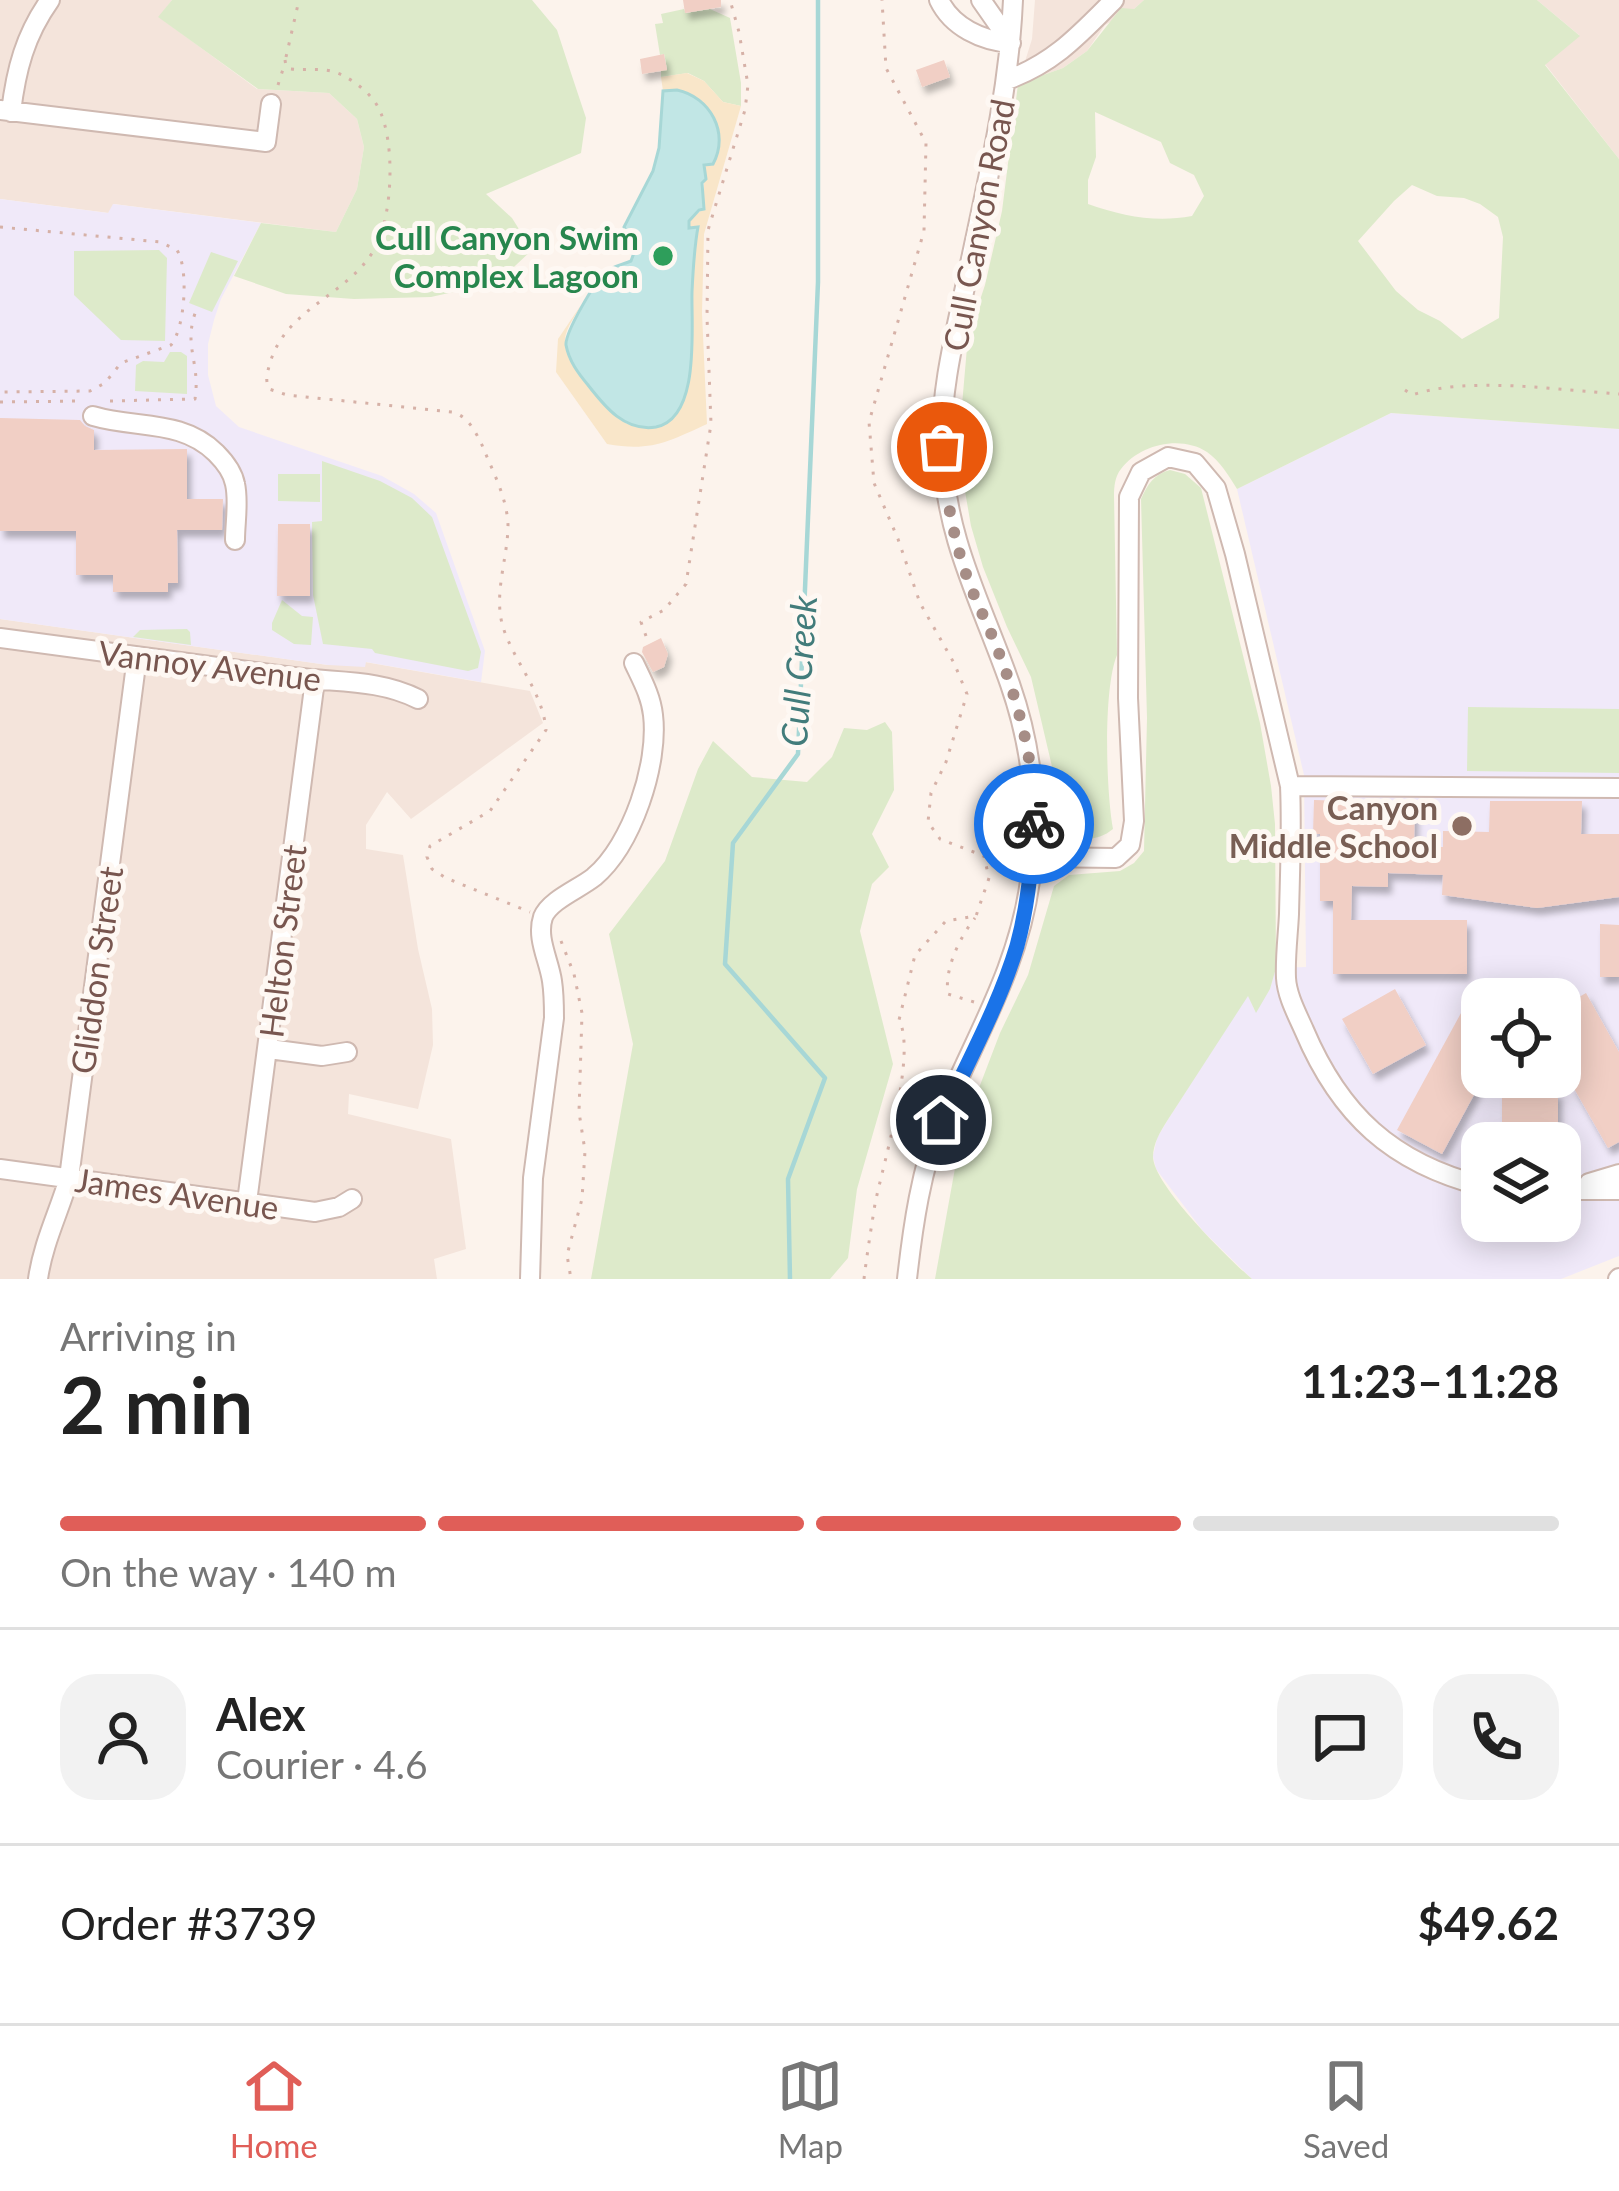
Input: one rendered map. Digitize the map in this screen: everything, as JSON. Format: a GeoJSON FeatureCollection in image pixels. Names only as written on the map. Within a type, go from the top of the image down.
{"type":"FeatureCollection","features":[{"type":"Feature","properties":{"kind":"street"},"geometry":{"type":"LineString","coordinates":[[50,0],[21,53],[5,111],[266,142],[272,104]]}},
{"type":"Feature","properties":{"kind":"street"},"geometry":{"type":"LineString","coordinates":[[939,0],[944,10],[981,40],[1010,43]]}},
{"type":"Feature","properties":{"kind":"street"},"geometry":{"type":"LineString","coordinates":[[980,0],[1010,43]]}},
{"type":"Feature","properties":{"kind":"street","name":"Cull Canyon Road"},"geometry":{"type":"LineString","coordinates":[[907,1279],[927,1160],[1017,946],[1033,857],[1027,743],[1011,686],[956,541],[942,447],[950,359],[1007,80],[1013,0]]}},
{"type":"Feature","properties":{"kind":"street"},"geometry":{"type":"LineString","coordinates":[[1007,80],[1034,70],[1071,44],[1114,0]]}},
{"type":"Feature","properties":{"kind":"street"},"geometry":{"type":"LineString","coordinates":[[93,416],[188,432],[207,444],[224,460],[235,482],[236,540]]}},
{"type":"Feature","properties":{"kind":"street"},"geometry":{"type":"LineString","coordinates":[[1033,857],[1117,858],[1130,845],[1135,820],[1128,698],[1130,496],[1141,472],[1168,457],[1195,463],[1216,488],[1290,785],[1286,982],[1318,1063],[1337,1095],[1392,1147],[1435,1172],[1461,1180]]}},
{"type":"Feature","properties":{"kind":"street","name":"Vannoy Avenue"},"geometry":{"type":"LineString","coordinates":[[0,638],[117,646],[137,657],[200,657],[315,680],[399,689],[418,699]]}},
{"type":"Feature","properties":{"kind":"street","name":"Gliddon Street"},"geometry":{"type":"LineString","coordinates":[[38,1279],[68,1178],[137,657]]}},
{"type":"Feature","properties":{"kind":"street"},"geometry":{"type":"LineString","coordinates":[[530,1279],[533,1178],[554,1018],[552,978],[541,934],[544,916],[598,873],[637,809],[655,734],[649,695],[634,663]]}},
{"type":"Feature","properties":{"kind":"street","name":"Helton Street"},"geometry":{"type":"LineString","coordinates":[[247,1202],[315,680]]}},
{"type":"Feature","properties":{"kind":"street"},"geometry":{"type":"LineString","coordinates":[[1290,785],[1619,788]]}},
{"type":"Feature","properties":{"kind":"street"},"geometry":{"type":"LineString","coordinates":[[268,1049],[322,1056],[347,1052]]}},
{"type":"Feature","properties":{"kind":"street","name":"James Avenue"},"geometry":{"type":"LineString","coordinates":[[0,1169],[315,1212],[352,1199]]}},
{"type":"Feature","properties":{"kind":"street"},"geometry":{"type":"LineString","coordinates":[[1581,1185],[1619,1174]]}},
{"type":"Feature","properties":{"kind":"street"},"geometry":{"type":"LineString","coordinates":[[1581,1190],[1619,1190]]}},
{"type":"Feature","properties":{"kind":"path"},"geometry":{"type":"LineString","coordinates":[[272,104],[299,0]]}},
{"type":"Feature","properties":{"kind":"path"},"geometry":{"type":"LineString","coordinates":[[646,636],[641,622],[664,610],[686,584],[711,424],[708,230],[745,110],[748,85],[730,0]]}},
{"type":"Feature","properties":{"kind":"path"},"geometry":{"type":"LineString","coordinates":[[882,0],[886,68],[926,143],[924,231],[868,422],[874,483],[920,603],[967,694],[931,793],[928,822],[940,839],[984,856],[989,878],[946,983],[948,994],[993,1008]]}},
{"type":"Feature","properties":{"kind":"path"},"geometry":{"type":"LineString","coordinates":[[285,60],[290,69],[321,68],[343,76],[374,100],[384,126],[388,196],[375,249],[354,274],[283,335],[266,381],[269,389],[287,395],[462,414],[478,436],[505,503],[508,524],[499,606],[503,627],[533,689],[546,730],[490,811],[430,846],[427,857],[432,869],[446,878],[544,916],[563,944],[574,974],[582,1013],[579,1112],[585,1151],[583,1198],[567,1255],[572,1279]]}},
{"type":"Feature","properties":{"kind":"path"},"geometry":{"type":"LineString","coordinates":[[0,227],[160,242],[176,250],[184,269],[176,342],[122,363],[90,392],[0,392]]}},
{"type":"Feature","properties":{"kind":"path"},"geometry":{"type":"LineString","coordinates":[[0,402],[192,400],[196,358],[189,330],[198,307]]}},
{"type":"Feature","properties":{"kind":"path"},"geometry":{"type":"LineString","coordinates":[[1405,390],[1412,395],[1460,385],[1619,394]]}},
{"type":"Feature","properties":{"kind":"path"},"geometry":{"type":"LineString","coordinates":[[864,1279],[903,1075],[905,1031],[899,1020],[915,956],[946,921],[976,916]]}},
{"type":"Feature","properties":{"kind":"shaded area"},"geometry":{"type":"Polygon","coordinates":[[[0,0],[172,0],[159,17],[257,89],[329,93],[357,119],[364,147],[357,189],[336,232],[114,204],[109,213],[0,199],[0,0]]]}},
{"type":"Feature","properties":{"kind":"shaded area"},"geometry":{"type":"Polygon","coordinates":[[[1035,0],[1144,0],[1105,25],[1087,51],[1063,68],[1018,84],[1032,39],[1035,0]]]}},
{"type":"Feature","properties":{"kind":"shaded area"},"geometry":{"type":"Polygon","coordinates":[[[1537,0],[1619,0],[1619,159],[1545,64],[1579,35],[1537,0]]]}},
{"type":"Feature","properties":{"kind":"shaded area"},"geometry":{"type":"Polygon","coordinates":[[[0,199],[108,213],[113,204],[261,223],[221,299],[208,344],[208,375],[216,406],[239,427],[382,476],[436,513],[485,651],[481,682],[366,662],[365,667],[328,665],[0,619],[0,199]]]}},
{"type":"Feature","properties":{"kind":"shaded area","name":"Canyon Middle School"},"geometry":{"type":"Polygon","coordinates":[[[1391,413],[1619,429],[1619,1256],[1561,1279],[1252,1279],[1203,1231],[1156,1169],[1157,1138],[1248,994],[1255,1011],[1270,989],[1276,968],[1306,967],[1304,775],[1237,489],[1391,413]]]}},
{"type":"Feature","properties":{"kind":"shaded area"},"geometry":{"type":"Polygon","coordinates":[[[0,619],[328,665],[365,662],[530,691],[543,723],[411,819],[387,792],[366,825],[366,849],[403,855],[432,1009],[433,1045],[418,1109],[349,1094],[348,1114],[451,1139],[466,1249],[434,1259],[437,1279],[0,1279],[0,619]]]}},
{"type":"Feature","properties":{"kind":"green space"},"geometry":{"type":"Polygon","coordinates":[[[172,0],[532,0],[557,30],[586,118],[581,153],[486,194],[512,218],[532,250],[498,282],[431,297],[286,294],[234,276],[261,223],[336,232],[357,189],[364,147],[357,119],[329,93],[258,89],[158,17],[172,0]]]}},
{"type":"Feature","properties":{"kind":"green space"},"geometry":{"type":"Polygon","coordinates":[[[1144,0],[1537,0],[1580,36],[1545,65],[1619,159],[1619,429],[1391,413],[1237,489],[1216,460],[1197,447],[1161,445],[1129,460],[1117,475],[1114,493],[1117,655],[1109,691],[1107,740],[1113,829],[1083,839],[1064,834],[1031,677],[983,567],[961,468],[964,441],[960,428],[968,336],[1002,211],[1018,84],[1063,68],[1087,51],[1121,8],[1134,9],[1144,0]],[[1095,112],[1096,157],[1088,180],[1088,204],[1139,217],[1192,216],[1204,196],[1194,175],[1170,163],[1161,142],[1095,112]],[[1412,185],[1358,241],[1396,291],[1462,339],[1499,318],[1503,237],[1498,217],[1464,198],[1437,196],[1412,185]]]}},
{"type":"Feature","properties":{"kind":"green space"},"geometry":{"type":"Polygon","coordinates":[[[684,9],[686,13],[710,9],[730,18],[741,106],[723,102],[704,81],[688,73],[661,77],[667,69],[655,24],[663,23],[661,14],[684,9]]]}},
{"type":"Feature","properties":{"kind":"green space"},"geometry":{"type":"Polygon","coordinates":[[[159,250],[167,258],[165,341],[121,340],[74,295],[74,251],[159,250]]]}},
{"type":"Feature","properties":{"kind":"green space"},"geometry":{"type":"Polygon","coordinates":[[[211,252],[238,261],[212,312],[189,303],[211,252]]]}},
{"type":"Feature","properties":{"kind":"green space"},"geometry":{"type":"Polygon","coordinates":[[[170,352],[187,356],[187,394],[135,391],[136,365],[164,362],[170,352]]]}},
{"type":"Feature","properties":{"kind":"green space"},"geometry":{"type":"Polygon","coordinates":[[[322,461],[380,481],[412,498],[432,517],[481,652],[478,668],[468,671],[372,649],[323,644],[313,595],[312,522],[322,521],[322,461]]]}},
{"type":"Feature","properties":{"kind":"green space"},"geometry":{"type":"Polygon","coordinates":[[[1170,470],[1185,474],[1201,488],[1260,723],[1275,824],[1276,968],[1256,1013],[1248,996],[1162,1129],[1153,1157],[1179,1203],[1252,1279],[935,1279],[961,1135],[1028,975],[1054,886],[1069,875],[1120,871],[1144,851],[1147,718],[1141,499],[1152,481],[1170,470]]]}},
{"type":"Feature","properties":{"kind":"green space"},"geometry":{"type":"Polygon","coordinates":[[[278,474],[320,474],[320,502],[278,501],[278,474]]]}},
{"type":"Feature","properties":{"kind":"green space"},"geometry":{"type":"Polygon","coordinates":[[[282,600],[302,616],[313,617],[311,645],[294,644],[272,630],[282,600]]]}},
{"type":"Feature","properties":{"kind":"green space"},"geometry":{"type":"Polygon","coordinates":[[[187,629],[191,645],[133,637],[140,630],[187,629]]]}},
{"type":"Feature","properties":{"kind":"green space"},"geometry":{"type":"Polygon","coordinates":[[[1468,707],[1619,709],[1619,773],[1467,771],[1468,707]]]}},
{"type":"Feature","properties":{"kind":"green space"},"geometry":{"type":"Polygon","coordinates":[[[885,722],[892,732],[894,790],[872,834],[889,867],[872,884],[860,931],[893,1064],[857,1189],[848,1258],[830,1279],[591,1279],[633,1044],[609,934],[665,861],[713,741],[752,777],[807,782],[832,757],[844,728],[867,730],[885,722]]]}},
{"type":"Feature","properties":{"kind":"sand"},"geometry":{"type":"Polygon","coordinates":[[[687,73],[704,81],[723,102],[741,106],[704,234],[707,424],[658,444],[607,444],[556,372],[558,339],[581,305],[565,339],[571,362],[627,424],[685,396],[697,228],[689,228],[689,221],[704,208],[704,165],[713,164],[719,153],[717,124],[677,90],[663,91],[661,77],[687,73]]]}},
{"type":"Feature","properties":{"kind":"water","name":"Cull Canyon Swim Complex Lagoon"},"geometry":{"type":"Polygon","coordinates":[[[677,90],[699,100],[714,118],[718,152],[713,164],[704,165],[704,209],[689,221],[689,228],[698,227],[687,389],[670,420],[645,428],[625,422],[609,409],[577,371],[566,345],[600,277],[631,261],[635,250],[624,227],[653,171],[663,91],[677,90]]]}},
{"type":"Feature","properties":{"kind":"building"},"geometry":{"type":"Polygon","coordinates":[[[683,0],[721,0],[721,7],[685,13],[683,0]]]}},
{"type":"Feature","properties":{"kind":"building"},"geometry":{"type":"Polygon","coordinates":[[[664,54],[667,70],[642,74],[640,59],[664,54]]]}},
{"type":"Feature","properties":{"kind":"building"},"geometry":{"type":"Polygon","coordinates":[[[944,60],[950,77],[922,87],[916,70],[944,60]]]}},
{"type":"Feature","properties":{"kind":"building"},"geometry":{"type":"Polygon","coordinates":[[[0,418],[80,420],[94,430],[94,450],[187,449],[187,499],[223,499],[222,530],[177,530],[178,583],[168,583],[168,592],[113,592],[113,575],[76,575],[76,531],[0,531],[0,418]]]}},
{"type":"Feature","properties":{"kind":"building"},"geometry":{"type":"Polygon","coordinates":[[[278,524],[310,524],[310,596],[277,596],[278,524]]]}},
{"type":"Feature","properties":{"kind":"building"},"geometry":{"type":"Polygon","coordinates":[[[661,638],[668,654],[664,667],[653,672],[643,647],[661,638]]]}},
{"type":"Feature","properties":{"kind":"building"},"geometry":{"type":"Polygon","coordinates":[[[1314,800],[1415,803],[1414,846],[1443,847],[1443,831],[1489,832],[1490,801],[1582,801],[1581,834],[1619,834],[1619,897],[1537,908],[1442,895],[1443,875],[1388,873],[1388,887],[1352,886],[1351,920],[1467,920],[1467,974],[1333,974],[1333,901],[1320,901],[1320,834],[1313,834],[1314,800]]]}},
{"type":"Feature","properties":{"kind":"building"},"geometry":{"type":"Polygon","coordinates":[[[1600,924],[1619,925],[1619,977],[1600,977],[1600,924]]]}},
{"type":"Feature","properties":{"kind":"building"},"geometry":{"type":"Polygon","coordinates":[[[1395,989],[1426,1045],[1373,1074],[1342,1019],[1395,989]]]}},
{"type":"Feature","properties":{"kind":"building"},"geometry":{"type":"Polygon","coordinates":[[[1586,993],[1619,1052],[1619,1142],[1608,1148],[1579,1098],[1581,996],[1586,993]]]}},
{"type":"Feature","properties":{"kind":"building"},"geometry":{"type":"Polygon","coordinates":[[[1461,1013],[1461,1098],[1472,1098],[1442,1154],[1397,1130],[1461,1013]]]}},
{"type":"Feature","properties":{"kind":"building"},"geometry":{"type":"Polygon","coordinates":[[[1502,1098],[1558,1098],[1558,1122],[1502,1122],[1502,1098]]]}},
{"type":"Feature","properties":{"kind":"waterway","name":"Cull Creek"},"geometry":{"type":"LineString","coordinates":[[790,1279],[788,1179],[825,1078],[725,964],[733,843],[798,754],[818,282],[818,0]]}},
{"type":"Feature","properties":{"kind":"way so far"},"geometry":{"type":"LineString","coordinates":[[942,447],[956,541],[1011,686],[1027,743],[1034,824]]}},
{"type":"Feature","properties":{"kind":"place","name":"Cull Canyon Swim Complex Lagoon"},"geometry":{"type":"Point","coordinates":[663,256]}},
{"type":"Feature","properties":{"kind":"place","name":"Canyon Middle School"},"geometry":{"type":"Point","coordinates":[1462,826]}},
{"type":"Feature","properties":{"kind":"route"},"geometry":{"type":"LineString","coordinates":[[941,1120],[1017,946],[1030,882],[1034,824]]}}]}
